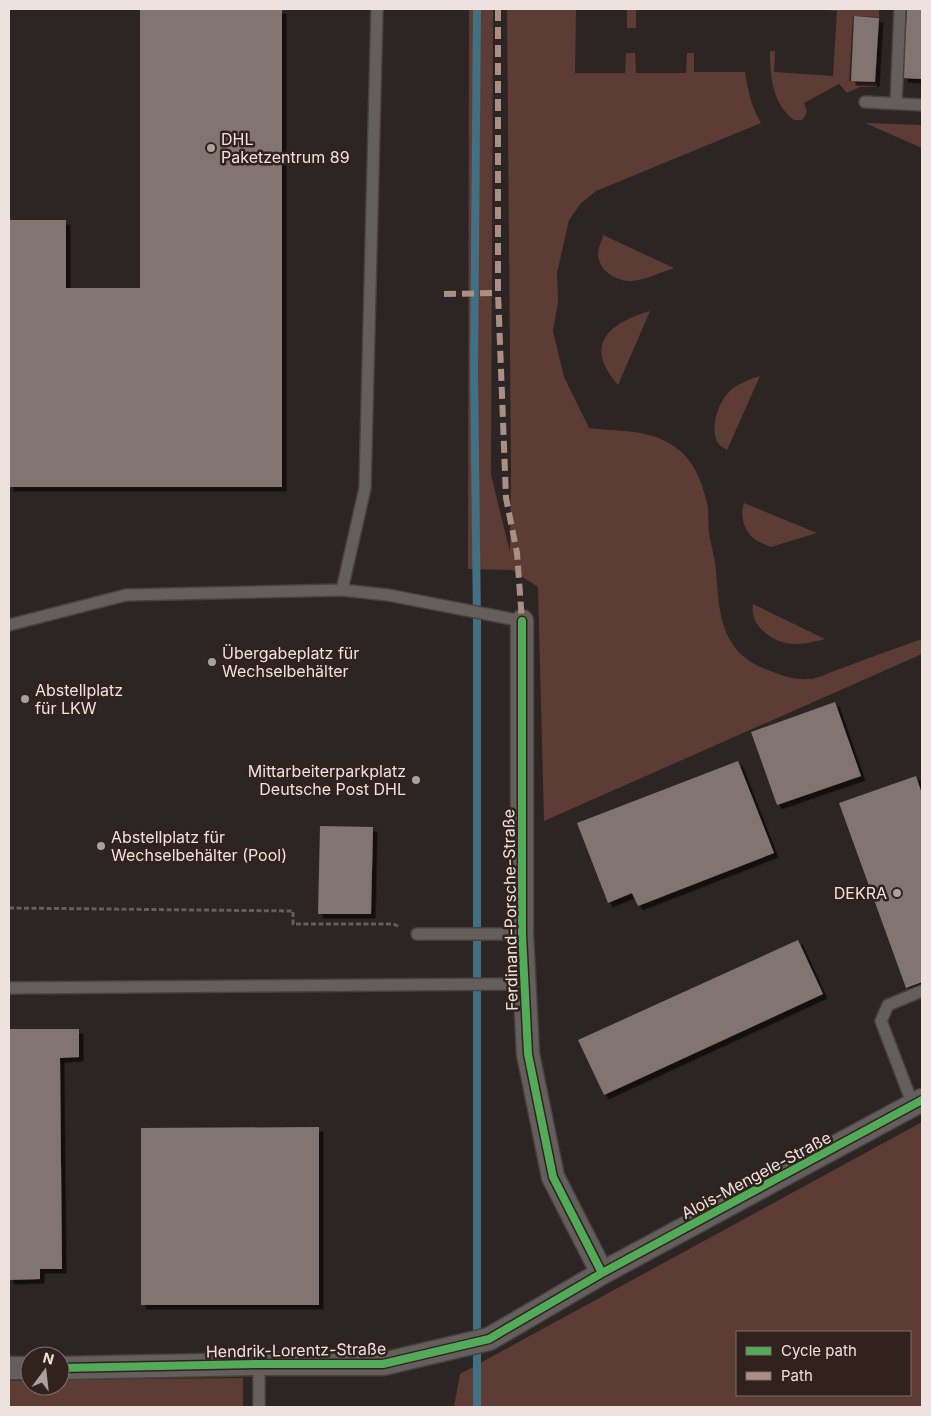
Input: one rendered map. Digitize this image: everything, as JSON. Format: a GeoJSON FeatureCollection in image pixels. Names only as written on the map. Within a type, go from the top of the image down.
{"type":"FeatureCollection","features":[{"type":"Feature","properties":{"kind":"street","name":"Ferdinand-Porsche-Straße"},"geometry":{"type":"LineString","coordinates":[[522,621],[522,934],[528,1054],[553,1177],[602,1273]]}},
{"type":"Feature","properties":{"kind":"street","name":"Alois-Mengele-Straße"},"geometry":{"type":"LineString","coordinates":[[602,1273],[918,1102]]}},
{"type":"Feature","properties":{"kind":"street","name":"Hendrik-Lorentz-Straße"},"geometry":{"type":"LineString","coordinates":[[70,1368],[383,1364],[489,1339],[602,1273]]}},
{"type":"Feature","properties":{"kind":"lane"},"geometry":{"type":"LineString","coordinates":[[342,590],[365,488],[377,9]]}},
{"type":"Feature","properties":{"kind":"lane"},"geometry":{"type":"LineString","coordinates":[[896,103],[900,9]]}},
{"type":"Feature","properties":{"kind":"lane"},"geometry":{"type":"LineString","coordinates":[[865,102],[922,105]]}},
{"type":"Feature","properties":{"kind":"lane"},"geometry":{"type":"LineString","coordinates":[[9,625],[126,595],[342,590],[388,595],[522,621]]}},
{"type":"Feature","properties":{"kind":"lane"},"geometry":{"type":"LineString","coordinates":[[417,934],[522,934]]}},
{"type":"Feature","properties":{"kind":"lane"},"geometry":{"type":"LineString","coordinates":[[9,988],[524,984]]}},
{"type":"Feature","properties":{"kind":"lane"},"geometry":{"type":"LineString","coordinates":[[918,1102],[881,1020],[888,1005],[922,991]]}},
{"type":"Feature","properties":{"kind":"lane"},"geometry":{"type":"LineString","coordinates":[[259,1407],[260,1364]]}},
{"type":"Feature","properties":{"kind":"path"},"geometry":{"type":"LineString","coordinates":[[9,908],[293,911],[293,924],[393,924],[417,934]]}},
{"type":"Feature","properties":{"kind":"shaded area"},"geometry":{"type":"Polygon","coordinates":[[[469,9],[493,9],[491,475],[510,552],[507,9],[576,9],[575,73],[625,73],[626,53],[635,53],[636,73],[686,73],[687,53],[694,53],[694,72],[745,72],[750,98],[761,123],[596,191],[581,203],[569,220],[557,273],[558,301],[553,331],[564,377],[589,428],[647,434],[669,443],[689,460],[700,481],[707,503],[709,533],[721,616],[725,630],[731,642],[740,653],[752,663],[787,677],[811,679],[922,639],[922,654],[544,821],[538,587],[512,570],[468,569],[469,9]]]}},
{"type":"Feature","properties":{"kind":"shaded area"},"geometry":{"type":"Polygon","coordinates":[[[627,9],[636,9],[636,28],[627,28],[627,9]]]}},
{"type":"Feature","properties":{"kind":"shaded area"},"geometry":{"type":"Polygon","coordinates":[[[815,9],[879,9],[879,17],[853,16],[849,81],[877,83],[877,87],[860,87],[847,93],[839,84],[804,103],[805,116],[802,120],[794,120],[781,106],[777,97],[772,79],[770,51],[775,51],[774,72],[833,76],[837,11],[815,9]]]}},
{"type":"Feature","properties":{"kind":"shaded area"},"geometry":{"type":"Polygon","coordinates":[[[865,123],[922,125],[922,148],[865,123]]]}},
{"type":"Feature","properties":{"kind":"shaded area"},"geometry":{"type":"Polygon","coordinates":[[[603,235],[674,268],[648,278],[632,281],[621,280],[601,266],[598,252],[603,235]]]}},
{"type":"Feature","properties":{"kind":"shaded area"},"geometry":{"type":"Polygon","coordinates":[[[650,311],[618,385],[602,359],[602,348],[605,338],[612,329],[622,322],[650,311]]]}},
{"type":"Feature","properties":{"kind":"shaded area"},"geometry":{"type":"Polygon","coordinates":[[[760,376],[727,450],[719,444],[715,437],[715,422],[719,407],[732,389],[745,381],[760,376]]]}},
{"type":"Feature","properties":{"kind":"shaded area"},"geometry":{"type":"Polygon","coordinates":[[[744,503],[817,533],[771,547],[754,539],[746,529],[742,516],[744,503]]]}},
{"type":"Feature","properties":{"kind":"shaded area"},"geometry":{"type":"Polygon","coordinates":[[[753,604],[825,639],[789,644],[772,638],[759,627],[755,620],[753,604]]]}},
{"type":"Feature","properties":{"kind":"shaded area"},"geometry":{"type":"Polygon","coordinates":[[[922,1122],[922,1407],[454,1407],[460,1374],[922,1122]]]}},
{"type":"Feature","properties":{"kind":"shaded area"},"geometry":{"type":"Polygon","coordinates":[[[243,1378],[243,1407],[9,1407],[9,1381],[20,1381],[20,1396],[70,1396],[70,1380],[243,1378]]]}},
{"type":"Feature","properties":{"kind":"building","name":"DHL Paketzentrum 89"},"geometry":{"type":"Polygon","coordinates":[[[140,9],[282,9],[282,487],[9,487],[9,220],[66,220],[66,288],[140,288],[140,9]]]}},
{"type":"Feature","properties":{"kind":"building"},"geometry":{"type":"Polygon","coordinates":[[[907,9],[922,9],[922,79],[903,78],[907,9]]]}},
{"type":"Feature","properties":{"kind":"building"},"geometry":{"type":"Polygon","coordinates":[[[854,16],[879,18],[875,82],[851,81],[854,16]]]}},
{"type":"Feature","properties":{"kind":"building"},"geometry":{"type":"Polygon","coordinates":[[[835,702],[861,776],[777,805],[751,732],[835,702]]]}},
{"type":"Feature","properties":{"kind":"building"},"geometry":{"type":"Polygon","coordinates":[[[738,761],[774,853],[638,906],[632,893],[608,903],[577,823],[738,761]]]}},
{"type":"Feature","properties":{"kind":"building","name":"DEKRA"},"geometry":{"type":"Polygon","coordinates":[[[916,776],[922,794],[922,982],[906,988],[839,803],[916,776]]]}},
{"type":"Feature","properties":{"kind":"building"},"geometry":{"type":"Polygon","coordinates":[[[320,826],[373,827],[371,914],[318,914],[320,826]]]}},
{"type":"Feature","properties":{"kind":"building"},"geometry":{"type":"Polygon","coordinates":[[[798,940],[823,994],[604,1095],[578,1040],[798,940]]]}},
{"type":"Feature","properties":{"kind":"building"},"geometry":{"type":"Polygon","coordinates":[[[9,1029],[79,1029],[79,1057],[60,1058],[62,1269],[40,1269],[40,1279],[9,1280],[9,1029]]]}},
{"type":"Feature","properties":{"kind":"building"},"geometry":{"type":"Polygon","coordinates":[[[319,1127],[319,1305],[141,1305],[141,1128],[319,1127]]]}},
{"type":"Feature","properties":{"kind":"waterway"},"geometry":{"type":"LineString","coordinates":[[477,9],[474,373],[477,621],[477,1407]]}},
{"type":"Feature","properties":{"kind":"marked path"},"geometry":{"type":"LineString","coordinates":[[498,9],[498,293],[506,498],[517,553],[522,621]]}},
{"type":"Feature","properties":{"kind":"marked path"},"geometry":{"type":"LineString","coordinates":[[444,294],[498,293]]}},
{"type":"Feature","properties":{"kind":"cycle path"},"geometry":{"type":"LineString","coordinates":[[522,621],[522,934],[528,1054],[553,1177],[602,1273]]}},
{"type":"Feature","properties":{"kind":"cycle path"},"geometry":{"type":"LineString","coordinates":[[70,1368],[259,1364],[383,1364],[489,1339],[602,1273],[922,1100]]}},
{"type":"Feature","properties":{"kind":"place","name":"DHL Paketzentrum 89"},"geometry":{"type":"Point","coordinates":[211,148]}},
{"type":"Feature","properties":{"kind":"place","name":"Übergabeplatz für Wechselbehälter"},"geometry":{"type":"Point","coordinates":[212,662]}},
{"type":"Feature","properties":{"kind":"place","name":"Abstellplatz für LKW"},"geometry":{"type":"Point","coordinates":[25,699]}},
{"type":"Feature","properties":{"kind":"place","name":"Mittarbeiterparkplatz Deutsche Post DHL"},"geometry":{"type":"Point","coordinates":[416,780]}},
{"type":"Feature","properties":{"kind":"place","name":"Abstellplatz für Wechselbehälter (Pool)"},"geometry":{"type":"Point","coordinates":[101,846]}},
{"type":"Feature","properties":{"kind":"place","name":"DEKRA"},"geometry":{"type":"Point","coordinates":[897,893]}}]}
